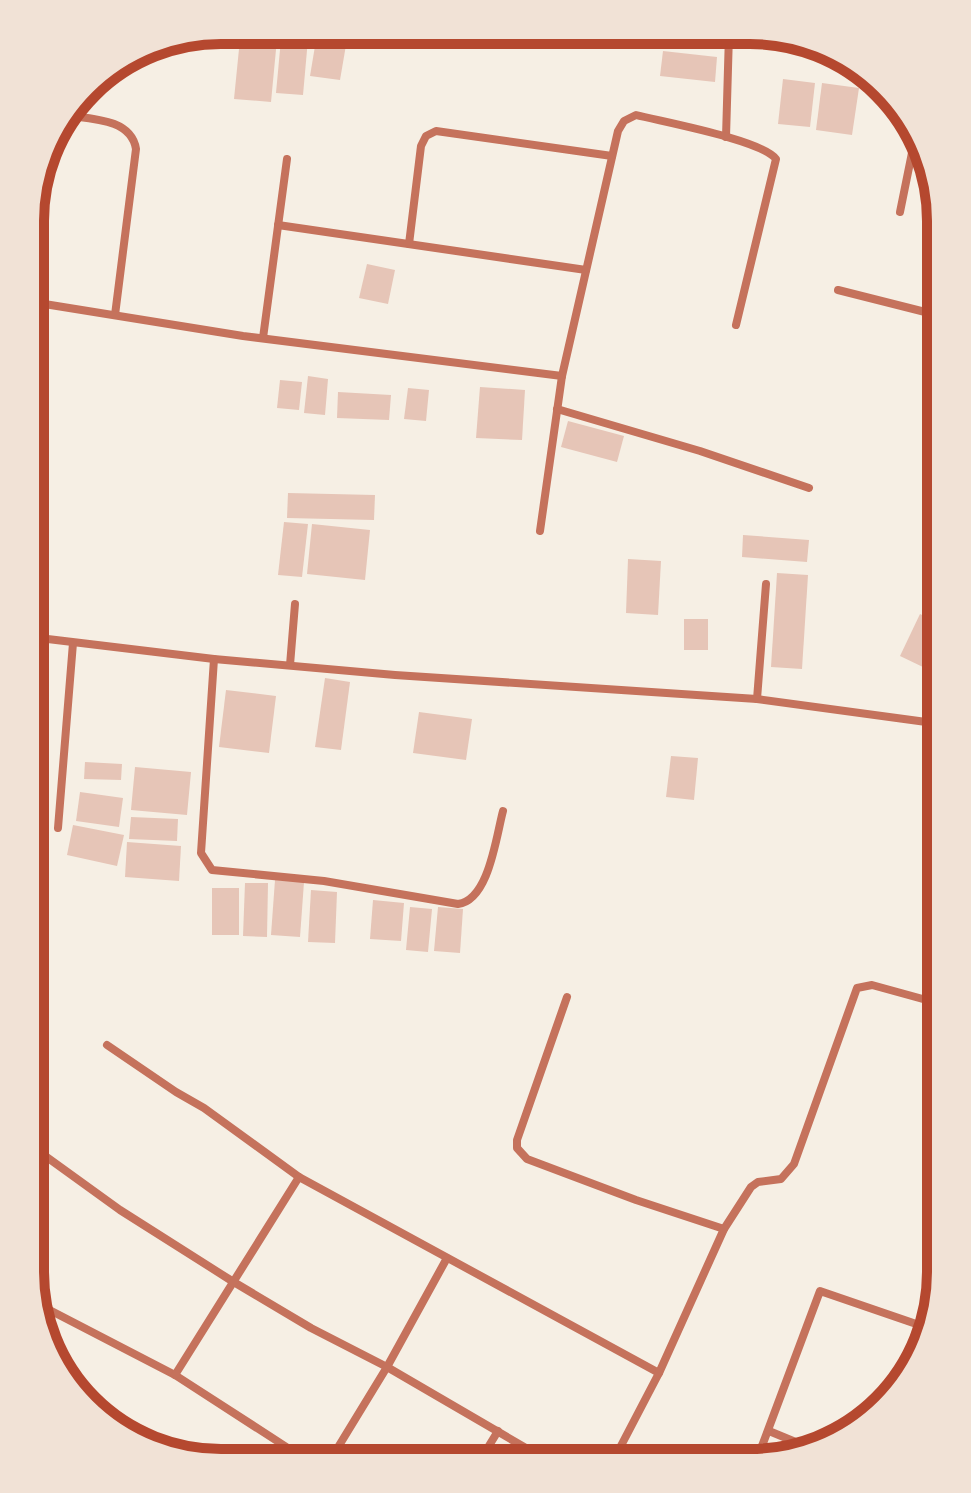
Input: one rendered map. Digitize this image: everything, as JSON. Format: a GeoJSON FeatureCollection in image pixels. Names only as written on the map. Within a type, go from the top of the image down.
{"type":"FeatureCollection","features":[{"type":"Feature","properties":{"kind":"street"},"geometry":{"type":"LineString","coordinates":[[726,137],[729,44]]}},
{"type":"Feature","properties":{"kind":"street"},"geometry":{"type":"LineString","coordinates":[[540,531],[562,376],[618,131],[624,121],[636,115],[726,137],[771,152],[776,159],[736,325]]}},
{"type":"Feature","properties":{"kind":"street"},"geometry":{"type":"LineString","coordinates":[[77,117],[110,123],[134,138],[136,149],[115,315]]}},
{"type":"Feature","properties":{"kind":"street"},"geometry":{"type":"LineString","coordinates":[[409,244],[421,146],[426,136],[436,131],[612,156]]}},
{"type":"Feature","properties":{"kind":"street"},"geometry":{"type":"LineString","coordinates":[[900,212],[913,150]]}},
{"type":"Feature","properties":{"kind":"street"},"geometry":{"type":"LineString","coordinates":[[263,338],[287,159]]}},
{"type":"Feature","properties":{"kind":"street"},"geometry":{"type":"LineString","coordinates":[[278,225],[586,270]]}},
{"type":"Feature","properties":{"kind":"street"},"geometry":{"type":"LineString","coordinates":[[838,290],[927,312]]}},
{"type":"Feature","properties":{"kind":"street"},"geometry":{"type":"LineString","coordinates":[[44,304],[263,338],[562,376]]}},
{"type":"Feature","properties":{"kind":"street"},"geometry":{"type":"LineString","coordinates":[[557,409],[700,451],[809,488]]}},
{"type":"Feature","properties":{"kind":"street"},"geometry":{"type":"LineString","coordinates":[[757,699],[766,584]]}},
{"type":"Feature","properties":{"kind":"street"},"geometry":{"type":"LineString","coordinates":[[290,665],[295,604]]}},
{"type":"Feature","properties":{"kind":"street"},"geometry":{"type":"LineString","coordinates":[[44,639],[214,659],[757,699],[927,722]]}},
{"type":"Feature","properties":{"kind":"street"},"geometry":{"type":"LineString","coordinates":[[58,828],[73,643]]}},
{"type":"Feature","properties":{"kind":"street"},"geometry":{"type":"LineString","coordinates":[[214,659],[201,853],[212,870],[324,881],[458,904],[468,903],[475,898],[486,876],[503,811]]}},
{"type":"Feature","properties":{"kind":"street"},"geometry":{"type":"LineString","coordinates":[[619,1449],[659,1373],[724,1229],[751,1187],[758,1182],[781,1179],[794,1164],[857,988],[872,985],[927,1000]]}},
{"type":"Feature","properties":{"kind":"street"},"geometry":{"type":"LineString","coordinates":[[567,997],[517,1140],[517,1148],[527,1159],[724,1229]]}},
{"type":"Feature","properties":{"kind":"street"},"geometry":{"type":"LineString","coordinates":[[107,1045],[204,1108],[299,1177],[659,1373]]}},
{"type":"Feature","properties":{"kind":"street"},"geometry":{"type":"LineString","coordinates":[[44,1155],[120,1210],[232,1281],[528,1449]]}},
{"type":"Feature","properties":{"kind":"street"},"geometry":{"type":"LineString","coordinates":[[175,1375],[299,1177]]}},
{"type":"Feature","properties":{"kind":"street"},"geometry":{"type":"LineString","coordinates":[[337,1449],[387,1367],[447,1258]]}},
{"type":"Feature","properties":{"kind":"street"},"geometry":{"type":"LineString","coordinates":[[762,1448],[820,1291],[919,1325]]}},
{"type":"Feature","properties":{"kind":"street"},"geometry":{"type":"LineString","coordinates":[[48,1309],[175,1375],[289,1449]]}},
{"type":"Feature","properties":{"kind":"street"},"geometry":{"type":"LineString","coordinates":[[487,1449],[498,1431]]}},
{"type":"Feature","properties":{"kind":"street"},"geometry":{"type":"LineString","coordinates":[[769,1431],[797,1443]]}},
{"type":"Feature","properties":{"kind":"building"},"geometry":{"type":"Polygon","coordinates":[[[240,44],[277,44],[271,102],[234,99],[240,44]]]}},
{"type":"Feature","properties":{"kind":"building"},"geometry":{"type":"Polygon","coordinates":[[[281,44],[308,44],[303,95],[276,93],[281,44]]]}},
{"type":"Feature","properties":{"kind":"building"},"geometry":{"type":"Polygon","coordinates":[[[315,44],[346,45],[340,80],[310,76],[315,44]]]}},
{"type":"Feature","properties":{"kind":"building"},"geometry":{"type":"Polygon","coordinates":[[[670,44],[719,44],[719,49],[670,44]]]}},
{"type":"Feature","properties":{"kind":"building"},"geometry":{"type":"Polygon","coordinates":[[[663,51],[717,57],[715,82],[660,76],[663,51]]]}},
{"type":"Feature","properties":{"kind":"building"},"geometry":{"type":"Polygon","coordinates":[[[783,79],[815,83],[810,127],[778,124],[783,79]]]}},
{"type":"Feature","properties":{"kind":"building"},"geometry":{"type":"Polygon","coordinates":[[[822,83],[859,88],[852,135],[816,130],[822,83]]]}},
{"type":"Feature","properties":{"kind":"building"},"geometry":{"type":"Polygon","coordinates":[[[367,264],[395,270],[388,304],[359,298],[367,264]]]}},
{"type":"Feature","properties":{"kind":"building"},"geometry":{"type":"Polygon","coordinates":[[[308,376],[328,379],[325,415],[304,413],[308,376]]]}},
{"type":"Feature","properties":{"kind":"building"},"geometry":{"type":"Polygon","coordinates":[[[280,380],[302,382],[299,410],[277,408],[280,380]]]}},
{"type":"Feature","properties":{"kind":"building"},"geometry":{"type":"Polygon","coordinates":[[[480,387],[525,390],[522,440],[476,438],[480,387]]]}},
{"type":"Feature","properties":{"kind":"building"},"geometry":{"type":"Polygon","coordinates":[[[408,388],[429,390],[426,421],[404,419],[408,388]]]}},
{"type":"Feature","properties":{"kind":"building"},"geometry":{"type":"Polygon","coordinates":[[[338,392],[391,395],[389,420],[337,418],[338,392]]]}},
{"type":"Feature","properties":{"kind":"building"},"geometry":{"type":"Polygon","coordinates":[[[568,421],[624,436],[617,462],[561,447],[568,421]]]}},
{"type":"Feature","properties":{"kind":"building"},"geometry":{"type":"Polygon","coordinates":[[[288,493],[375,495],[374,520],[287,518],[288,493]]]}},
{"type":"Feature","properties":{"kind":"building"},"geometry":{"type":"Polygon","coordinates":[[[284,522],[308,524],[302,577],[278,575],[284,522]]]}},
{"type":"Feature","properties":{"kind":"building"},"geometry":{"type":"Polygon","coordinates":[[[312,524],[370,530],[365,580],[307,574],[312,524]]]}},
{"type":"Feature","properties":{"kind":"building"},"geometry":{"type":"Polygon","coordinates":[[[743,535],[809,540],[807,562],[742,557],[743,535]]]}},
{"type":"Feature","properties":{"kind":"building"},"geometry":{"type":"Polygon","coordinates":[[[628,559],[661,561],[658,615],[626,613],[628,559]]]}},
{"type":"Feature","properties":{"kind":"building"},"geometry":{"type":"Polygon","coordinates":[[[777,573],[808,575],[802,669],[771,667],[777,573]]]}},
{"type":"Feature","properties":{"kind":"building"},"geometry":{"type":"Polygon","coordinates":[[[920,614],[927,617],[925,668],[900,656],[920,614]]]}},
{"type":"Feature","properties":{"kind":"building"},"geometry":{"type":"Polygon","coordinates":[[[684,619],[708,619],[708,650],[684,650],[684,619]]]}},
{"type":"Feature","properties":{"kind":"building"},"geometry":{"type":"Polygon","coordinates":[[[325,678],[350,682],[341,750],[315,747],[325,678]]]}},
{"type":"Feature","properties":{"kind":"building"},"geometry":{"type":"Polygon","coordinates":[[[226,690],[276,696],[269,753],[219,747],[226,690]]]}},
{"type":"Feature","properties":{"kind":"building"},"geometry":{"type":"Polygon","coordinates":[[[419,712],[472,719],[466,760],[413,753],[419,712]]]}},
{"type":"Feature","properties":{"kind":"building"},"geometry":{"type":"Polygon","coordinates":[[[671,756],[698,758],[694,800],[666,797],[671,756]]]}},
{"type":"Feature","properties":{"kind":"building"},"geometry":{"type":"Polygon","coordinates":[[[85,762],[122,764],[121,780],[84,779],[85,762]]]}},
{"type":"Feature","properties":{"kind":"building"},"geometry":{"type":"Polygon","coordinates":[[[135,767],[191,772],[187,815],[131,810],[135,767]]]}},
{"type":"Feature","properties":{"kind":"building"},"geometry":{"type":"Polygon","coordinates":[[[80,792],[123,798],[119,827],[76,821],[80,792]]]}},
{"type":"Feature","properties":{"kind":"building"},"geometry":{"type":"Polygon","coordinates":[[[131,817],[178,819],[177,841],[129,839],[131,817]]]}},
{"type":"Feature","properties":{"kind":"building"},"geometry":{"type":"Polygon","coordinates":[[[73,825],[124,835],[117,866],[67,855],[73,825]]]}},
{"type":"Feature","properties":{"kind":"building"},"geometry":{"type":"Polygon","coordinates":[[[127,842],[181,846],[179,881],[125,877],[127,842]]]}},
{"type":"Feature","properties":{"kind":"building"},"geometry":{"type":"Polygon","coordinates":[[[275,880],[304,882],[300,937],[271,935],[275,880]]]}},
{"type":"Feature","properties":{"kind":"building"},"geometry":{"type":"Polygon","coordinates":[[[245,883],[268,883],[267,937],[243,936],[245,883]]]}},
{"type":"Feature","properties":{"kind":"building"},"geometry":{"type":"Polygon","coordinates":[[[212,888],[239,888],[239,935],[212,935],[212,888]]]}},
{"type":"Feature","properties":{"kind":"building"},"geometry":{"type":"Polygon","coordinates":[[[311,890],[337,892],[335,943],[308,942],[311,890]]]}},
{"type":"Feature","properties":{"kind":"building"},"geometry":{"type":"Polygon","coordinates":[[[373,900],[404,903],[401,941],[370,939],[373,900]]]}},
{"type":"Feature","properties":{"kind":"building"},"geometry":{"type":"Polygon","coordinates":[[[410,907],[432,909],[428,952],[406,950],[410,907]]]}},
{"type":"Feature","properties":{"kind":"building"},"geometry":{"type":"Polygon","coordinates":[[[438,907],[463,909],[460,953],[434,951],[438,907]]]}}]}
